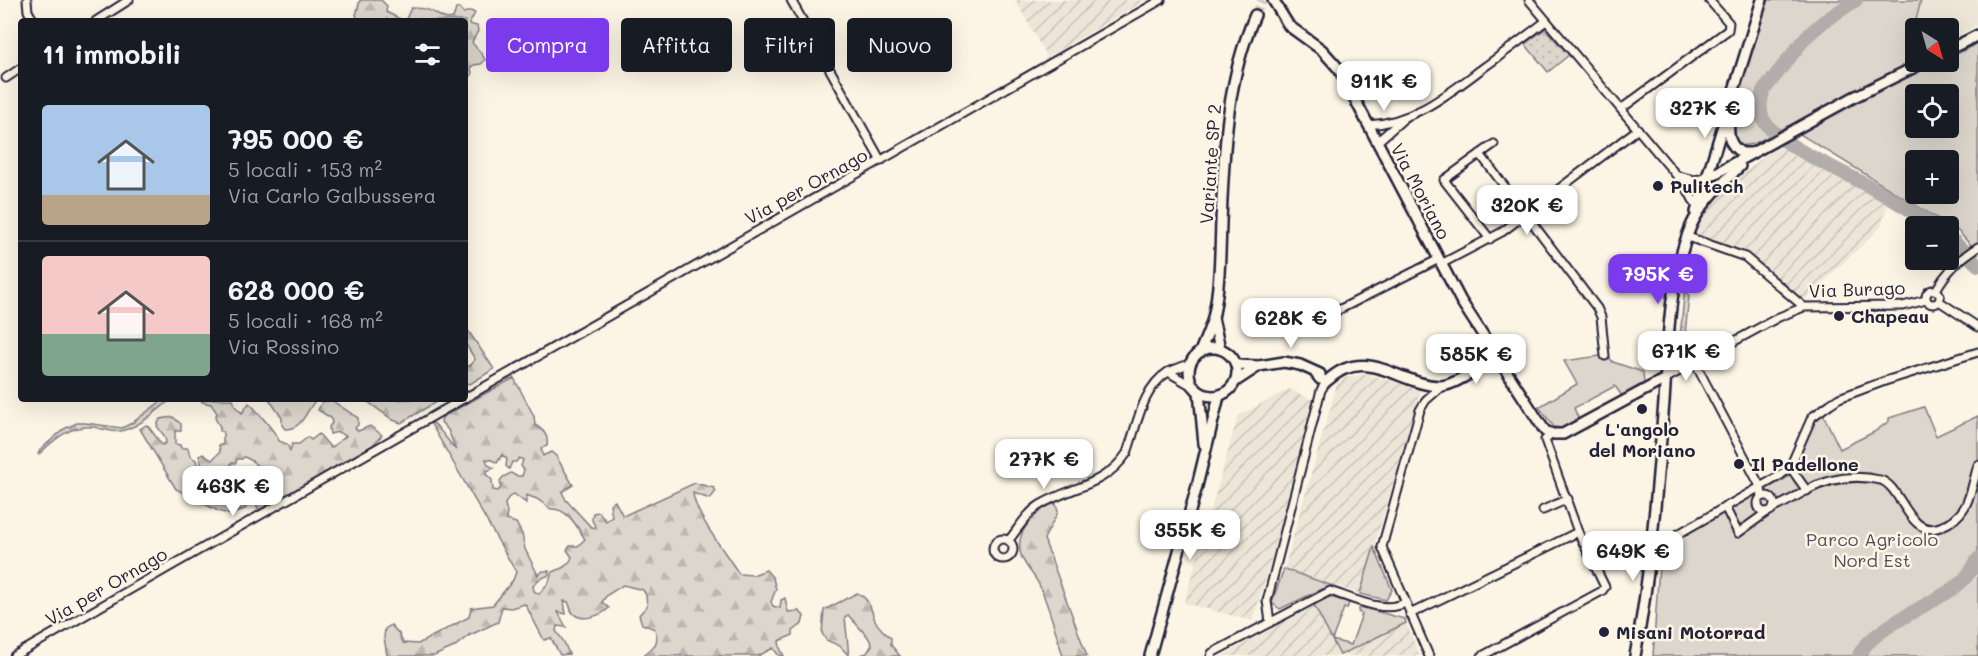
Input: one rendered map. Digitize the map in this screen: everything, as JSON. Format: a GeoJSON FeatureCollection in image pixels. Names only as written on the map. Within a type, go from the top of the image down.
{"type":"FeatureCollection","features":[{"type":"Feature","properties":{"kind":"street"},"geometry":{"type":"LineString","coordinates":[[27,0],[28,11],[32,18]]}},
{"type":"Feature","properties":{"kind":"street"},"geometry":{"type":"LineString","coordinates":[[101,18],[129,0]]}},
{"type":"Feature","properties":{"kind":"street"},"geometry":{"type":"LineString","coordinates":[[791,0],[881,161]]}},
{"type":"Feature","properties":{"kind":"street","name":"Via per Ornago"},"geometry":{"type":"LineString","coordinates":[[468,396],[1161,0]]}},
{"type":"Feature","properties":{"kind":"street","name":"Via Moriano"},"geometry":{"type":"LineString","coordinates":[[1273,0],[1289,26],[1322,50],[1334,62],[1461,301],[1544,428],[1552,434]]}},
{"type":"Feature","properties":{"kind":"street"},"geometry":{"type":"LineString","coordinates":[[1529,0],[1681,180],[1697,207]]}},
{"type":"Feature","properties":{"kind":"street"},"geometry":{"type":"LineString","coordinates":[[1621,109],[1730,27],[1709,0]]}},
{"type":"Feature","properties":{"kind":"street"},"geometry":{"type":"LineString","coordinates":[[1635,654],[1652,549],[1667,354],[1677,275],[1762,0]]}},
{"type":"Feature","properties":{"kind":"street","name":"Variante SP 2"},"geometry":{"type":"LineString","coordinates":[[1191,363],[1200,352],[1213,318],[1220,259],[1229,106],[1237,63],[1255,15]]}},
{"type":"Feature","properties":{"kind":"street"},"geometry":{"type":"LineString","coordinates":[[1377,142],[1404,119],[1443,98],[1546,21]]}},
{"type":"Feature","properties":{"kind":"street"},"geometry":{"type":"LineString","coordinates":[[1959,44],[1978,35]]}},
{"type":"Feature","properties":{"kind":"street"},"geometry":{"type":"LineString","coordinates":[[6,78],[18,70]]}},
{"type":"Feature","properties":{"kind":"street"},"geometry":{"type":"LineString","coordinates":[[1681,180],[1707,178],[1854,97],[1905,72]]}},
{"type":"Feature","properties":{"kind":"street"},"geometry":{"type":"LineString","coordinates":[[1729,107],[1729,136],[1732,144],[1742,153],[1754,152]]}},
{"type":"Feature","properties":{"kind":"street"},"geometry":{"type":"LineString","coordinates":[[1368,125],[1404,119]]}},
{"type":"Feature","properties":{"kind":"street"},"geometry":{"type":"LineString","coordinates":[[1307,326],[1490,239],[1638,129]]}},
{"type":"Feature","properties":{"kind":"street"},"geometry":{"type":"LineString","coordinates":[[1681,180],[1692,189],[1714,184],[1777,141]]}},
{"type":"Feature","properties":{"kind":"street"},"geometry":{"type":"LineString","coordinates":[[1490,239],[1444,180],[1494,144]]}},
{"type":"Feature","properties":{"kind":"street"},"geometry":{"type":"LineString","coordinates":[[1480,154],[1597,308],[1601,317],[1605,356]]}},
{"type":"Feature","properties":{"kind":"street"},"geometry":{"type":"LineString","coordinates":[[1691,226],[1716,190],[1740,166]]}},
{"type":"Feature","properties":{"kind":"street"},"geometry":{"type":"LineString","coordinates":[[1688,237],[1745,257],[1804,307]]}},
{"type":"Feature","properties":{"kind":"street"},"geometry":{"type":"LineString","coordinates":[[1939,301],[1940,295],[1936,291],[1943,277],[1975,249]]}},
{"type":"Feature","properties":{"kind":"street","name":"Via Burago"},"geometry":{"type":"LineString","coordinates":[[1926,300],[1928,292],[1936,291]]}},
{"type":"Feature","properties":{"kind":"street","name":"Via Burago"},"geometry":{"type":"LineString","coordinates":[[1552,434],[1561,435],[1568,432],[1779,318],[1804,307],[1903,306],[1926,300],[1932,304],[1939,301],[1978,327]]}},
{"type":"Feature","properties":{"kind":"street","name":"Variante SP 2"},"geometry":{"type":"LineString","coordinates":[[1213,318],[1220,350]]}},
{"type":"Feature","properties":{"kind":"street"},"geometry":{"type":"LineString","coordinates":[[1200,352],[1214,348],[1230,355],[1236,365],[1236,381]]}},
{"type":"Feature","properties":{"kind":"street"},"geometry":{"type":"LineString","coordinates":[[1652,549],[1781,476],[1790,467],[1812,417],[1839,398],[1978,352]]}},
{"type":"Feature","properties":{"kind":"street"},"geometry":{"type":"LineString","coordinates":[[1429,656],[1382,547],[1420,410],[1426,400],[1442,386],[1496,353]]}},
{"type":"Feature","properties":{"kind":"street"},"geometry":{"type":"LineString","coordinates":[[1667,354],[1680,361],[1695,363],[1761,488],[1762,496]]}},
{"type":"Feature","properties":{"kind":"street"},"geometry":{"type":"LineString","coordinates":[[1236,365],[1259,366],[1277,362],[1290,363],[1323,375],[1327,381]]}},
{"type":"Feature","properties":{"kind":"street"},"geometry":{"type":"LineString","coordinates":[[1009,540],[1029,514],[1040,505],[1106,476],[1127,453],[1150,390],[1160,377],[1191,363],[1190,377],[1196,389],[1205,452]]}},
{"type":"Feature","properties":{"kind":"street"},"geometry":{"type":"LineString","coordinates":[[1168,372],[1212,397],[1229,390],[1236,381],[1259,366]]}},
{"type":"Feature","properties":{"kind":"street"},"geometry":{"type":"LineString","coordinates":[[1270,622],[1267,601],[1321,390],[1327,381],[1347,369],[1365,366],[1442,386]]}},
{"type":"Feature","properties":{"kind":"street"},"geometry":{"type":"LineString","coordinates":[[1149,656],[1197,486],[1219,396]]}},
{"type":"Feature","properties":{"kind":"street","name":"Via per Ornago"},"geometry":{"type":"LineString","coordinates":[[14,656],[457,402]]}},
{"type":"Feature","properties":{"kind":"street"},"geometry":{"type":"LineString","coordinates":[[1482,656],[1605,588],[1606,584],[1578,532],[1545,440],[1552,434]]}},
{"type":"Feature","properties":{"kind":"street"},"geometry":{"type":"LineString","coordinates":[[1725,507],[1738,533],[1770,510],[1824,482],[1839,478],[1864,478],[1886,482],[1912,518],[1927,528],[1936,529],[1951,523],[1966,508],[1978,465]]}},
{"type":"Feature","properties":{"kind":"street"},"geometry":{"type":"LineString","coordinates":[[1790,467],[1807,491]]}},
{"type":"Feature","properties":{"kind":"street"},"geometry":{"type":"LineString","coordinates":[[1767,495],[1772,498],[1774,503],[1770,510],[1762,511],[1758,505],[1758,500],[1762,496],[1767,495]]}},
{"type":"Feature","properties":{"kind":"street"},"geometry":{"type":"LineString","coordinates":[[1543,510],[1568,499]]}},
{"type":"Feature","properties":{"kind":"street"},"geometry":{"type":"LineString","coordinates":[[1410,614],[1578,532]]}},
{"type":"Feature","properties":{"kind":"street"},"geometry":{"type":"LineString","coordinates":[[1211,656],[1212,653],[1330,591],[1382,607],[1396,608],[1405,603]]}},
{"type":"Feature","properties":{"kind":"shaded area"},"geometry":{"type":"Polygon","coordinates":[[[1015,0],[1146,0],[1047,57],[1015,0]]]}},
{"type":"Feature","properties":{"kind":"shaded area"},"geometry":{"type":"Polygon","coordinates":[[[1920,0],[1978,0],[1978,24],[1959,35],[1959,18],[1916,18],[1920,0]]]}},
{"type":"Feature","properties":{"kind":"shaded area"},"geometry":{"type":"Polygon","coordinates":[[[1780,144],[1888,203],[1881,227],[1804,300],[1751,257],[1697,236],[1696,230],[1698,222],[1722,191],[1780,144]]]}},
{"type":"Feature","properties":{"kind":"shaded area"},"geometry":{"type":"Polygon","coordinates":[[[1366,374],[1421,389],[1360,594],[1284,569],[1337,384],[1345,378],[1366,374]]]}},
{"type":"Feature","properties":{"kind":"shaded area"},"geometry":{"type":"Polygon","coordinates":[[[1289,389],[1317,402],[1253,621],[1184,603],[1238,416],[1289,389]]]}},
{"type":"Feature","properties":{"kind":"shaded area"},"geometry":{"type":"Polygon","coordinates":[[[1314,605],[1340,655],[1406,623],[1420,656],[1222,656],[1314,605]]]}},
{"type":"Feature","properties":{"kind":"green space"},"geometry":{"type":"Polygon","coordinates":[[[360,0],[381,0],[387,6],[386,12],[398,18],[358,18],[356,15],[360,0]]]}},
{"type":"Feature","properties":{"kind":"green space"},"geometry":{"type":"Polygon","coordinates":[[[1766,0],[1921,0],[1916,18],[1905,18],[1905,72],[1959,72],[1959,53],[1978,43],[1978,253],[1959,232],[1959,216],[1934,216],[1914,204],[1959,204],[1959,150],[1905,150],[1905,198],[1787,126],[1754,144],[1739,146],[1732,132],[1732,108],[1766,0]]]}},
{"type":"Feature","properties":{"kind":"green space"},"geometry":{"type":"Polygon","coordinates":[[[411,8],[420,8],[431,11],[442,18],[406,18],[411,8]]]}},
{"type":"Feature","properties":{"kind":"green space"},"geometry":{"type":"Polygon","coordinates":[[[459,8],[463,13],[471,11],[475,13],[469,24],[477,26],[478,31],[472,42],[485,60],[471,67],[472,75],[468,77],[468,18],[453,18],[456,9],[459,8]]]}},
{"type":"Feature","properties":{"kind":"green space"},"geometry":{"type":"Polygon","coordinates":[[[1545,29],[1569,55],[1548,72],[1525,44],[1545,29]]]}},
{"type":"Feature","properties":{"kind":"green space"},"geometry":{"type":"Polygon","coordinates":[[[1685,287],[1689,296],[1685,334],[1700,349],[1711,348],[1694,357],[1682,355],[1679,348],[1685,287]]]}},
{"type":"Feature","properties":{"kind":"green space"},"geometry":{"type":"Polygon","coordinates":[[[468,330],[494,369],[468,384],[468,366],[475,359],[468,348],[468,330]]]}},
{"type":"Feature","properties":{"kind":"green space"},"geometry":{"type":"Polygon","coordinates":[[[1607,355],[1613,362],[1643,372],[1644,383],[1622,396],[1615,386],[1574,408],[1579,420],[1562,428],[1554,427],[1539,407],[1577,384],[1564,361],[1607,355]]]}},
{"type":"Feature","properties":{"kind":"green space"},"geometry":{"type":"Polygon","coordinates":[[[514,378],[534,416],[535,425],[546,436],[547,446],[541,448],[543,456],[551,452],[556,456],[573,485],[562,492],[566,500],[591,527],[596,528],[592,520],[593,513],[599,512],[606,521],[612,517],[610,504],[615,501],[623,516],[695,483],[714,488],[716,491],[710,499],[693,493],[695,502],[705,523],[739,574],[753,575],[766,570],[773,578],[776,589],[771,602],[773,606],[780,608],[781,600],[785,598],[788,612],[799,611],[804,616],[802,624],[793,631],[793,635],[779,641],[784,656],[779,656],[773,648],[758,656],[643,656],[655,645],[657,639],[655,629],[642,624],[639,615],[647,606],[646,595],[643,590],[623,585],[607,595],[602,602],[609,608],[596,616],[580,617],[572,611],[568,602],[564,601],[566,614],[558,612],[566,627],[557,626],[556,631],[569,654],[560,655],[551,638],[544,640],[525,604],[511,608],[502,607],[498,622],[434,656],[387,656],[385,629],[391,625],[403,643],[418,644],[469,617],[471,608],[493,605],[513,580],[516,572],[430,422],[435,424],[456,450],[448,430],[441,422],[442,417],[514,378]],[[502,455],[497,463],[486,459],[488,465],[494,468],[486,474],[492,480],[493,490],[498,491],[503,477],[511,473],[522,476],[524,470],[521,466],[523,460],[519,458],[516,462],[512,462],[509,469],[506,466],[507,459],[502,455]],[[514,494],[505,504],[506,520],[516,523],[522,534],[525,549],[538,575],[543,571],[549,571],[549,575],[538,580],[533,586],[534,591],[539,594],[549,582],[552,572],[564,567],[571,560],[572,557],[567,550],[570,546],[578,546],[585,539],[567,515],[526,495],[526,503],[514,494]]]}},
{"type":"Feature","properties":{"kind":"green space"},"geometry":{"type":"Polygon","coordinates":[[[160,402],[168,402],[135,426],[121,431],[114,432],[94,427],[77,428],[50,444],[38,455],[40,450],[64,429],[77,423],[122,428],[160,402]]]}},
{"type":"Feature","properties":{"kind":"green space"},"geometry":{"type":"Polygon","coordinates":[[[202,402],[234,402],[242,413],[249,403],[266,421],[279,441],[287,444],[290,451],[292,444],[299,444],[308,437],[311,440],[319,434],[331,448],[346,436],[338,432],[330,434],[331,418],[318,410],[322,402],[334,402],[358,418],[358,425],[355,428],[358,431],[370,426],[382,435],[373,445],[260,511],[256,505],[263,480],[261,472],[247,458],[237,459],[236,463],[231,463],[231,469],[236,470],[235,484],[230,484],[229,497],[232,500],[245,496],[246,508],[228,514],[176,489],[140,429],[148,426],[162,445],[166,443],[165,437],[157,426],[160,419],[173,417],[181,424],[181,431],[175,431],[175,444],[180,445],[181,448],[188,448],[190,456],[196,460],[197,465],[202,466],[199,456],[203,454],[212,460],[220,452],[219,445],[223,445],[223,432],[220,431],[215,418],[217,413],[211,404],[202,402]]]}},
{"type":"Feature","properties":{"kind":"green space"},"geometry":{"type":"Polygon","coordinates":[[[271,402],[314,402],[296,426],[285,429],[282,425],[282,418],[271,402]]]}},
{"type":"Feature","properties":{"kind":"green space"},"geometry":{"type":"Polygon","coordinates":[[[368,402],[436,402],[401,423],[368,402]]]}},
{"type":"Feature","properties":{"kind":"green space","name":"Parco Agricolo Nord Est"},"geometry":{"type":"Polygon","coordinates":[[[1924,407],[1936,436],[1978,416],[1978,656],[1653,656],[1660,550],[1664,545],[1792,475],[1812,424],[1823,414],[1840,449],[1874,432],[1889,421],[1889,418],[1924,407]]]}},
{"type":"Feature","properties":{"kind":"green space"},"geometry":{"type":"Polygon","coordinates":[[[1050,504],[1056,504],[1058,512],[1044,539],[1087,656],[1063,656],[1040,586],[1021,556],[1021,538],[1024,530],[1042,509],[1050,504]]]}},
{"type":"Feature","properties":{"kind":"green space"},"geometry":{"type":"Polygon","coordinates":[[[1374,547],[1392,590],[1386,600],[1360,594],[1374,547]]]}},
{"type":"Feature","properties":{"kind":"green space"},"geometry":{"type":"Polygon","coordinates":[[[1284,569],[1333,586],[1333,588],[1322,589],[1280,609],[1272,602],[1284,569]]]}},
{"type":"Feature","properties":{"kind":"green space"},"geometry":{"type":"Polygon","coordinates":[[[857,593],[867,601],[876,623],[891,638],[891,645],[900,656],[857,656],[867,653],[872,645],[868,637],[848,615],[845,617],[849,656],[840,646],[826,640],[822,633],[824,610],[857,593]]]}},
{"type":"Feature","properties":{"kind":"green space"},"geometry":{"type":"Polygon","coordinates":[[[1329,597],[1349,602],[1347,609],[1344,608],[1332,640],[1314,605],[1329,597]]]}},
{"type":"Feature","properties":{"kind":"green space"},"geometry":{"type":"Polygon","coordinates":[[[1360,607],[1405,619],[1406,623],[1340,655],[1332,640],[1351,645],[1362,614],[1358,612],[1360,607]]]}},
{"type":"Feature","properties":{"kind":"waterway"},"geometry":{"type":"LineString","coordinates":[[1856,0],[1823,22],[1806,37],[1764,90],[1761,105],[1762,117],[1772,130],[1794,147],[1887,196],[1919,216]]}},
{"type":"Feature","properties":{"kind":"waterway"},"geometry":{"type":"LineString","coordinates":[[1959,247],[1978,265]]}},
{"type":"Feature","properties":{"kind":"waterway"},"geometry":{"type":"LineString","coordinates":[[1859,656],[1874,637],[1958,585],[1968,575],[1978,559]]}},
{"type":"Feature","properties":{"kind":"tunnel"},"geometry":{"type":"LineString","coordinates":[[1255,15],[1263,0]]}},
{"type":"Feature","properties":{"kind":"place","name":"Pulitech"},"geometry":{"type":"Point","coordinates":[1658,186]}},
{"type":"Feature","properties":{"kind":"place","name":"Chapeau"},"geometry":{"type":"Point","coordinates":[1839,316]}},
{"type":"Feature","properties":{"kind":"place","name":"L'angolo del Moriano"},"geometry":{"type":"Point","coordinates":[1642,409]}},
{"type":"Feature","properties":{"kind":"place","name":"Il Padellone"},"geometry":{"type":"Point","coordinates":[1739,464]}},
{"type":"Feature","properties":{"kind":"place","name":"Misani Motorrad"},"geometry":{"type":"Point","coordinates":[1604,632]}}]}
